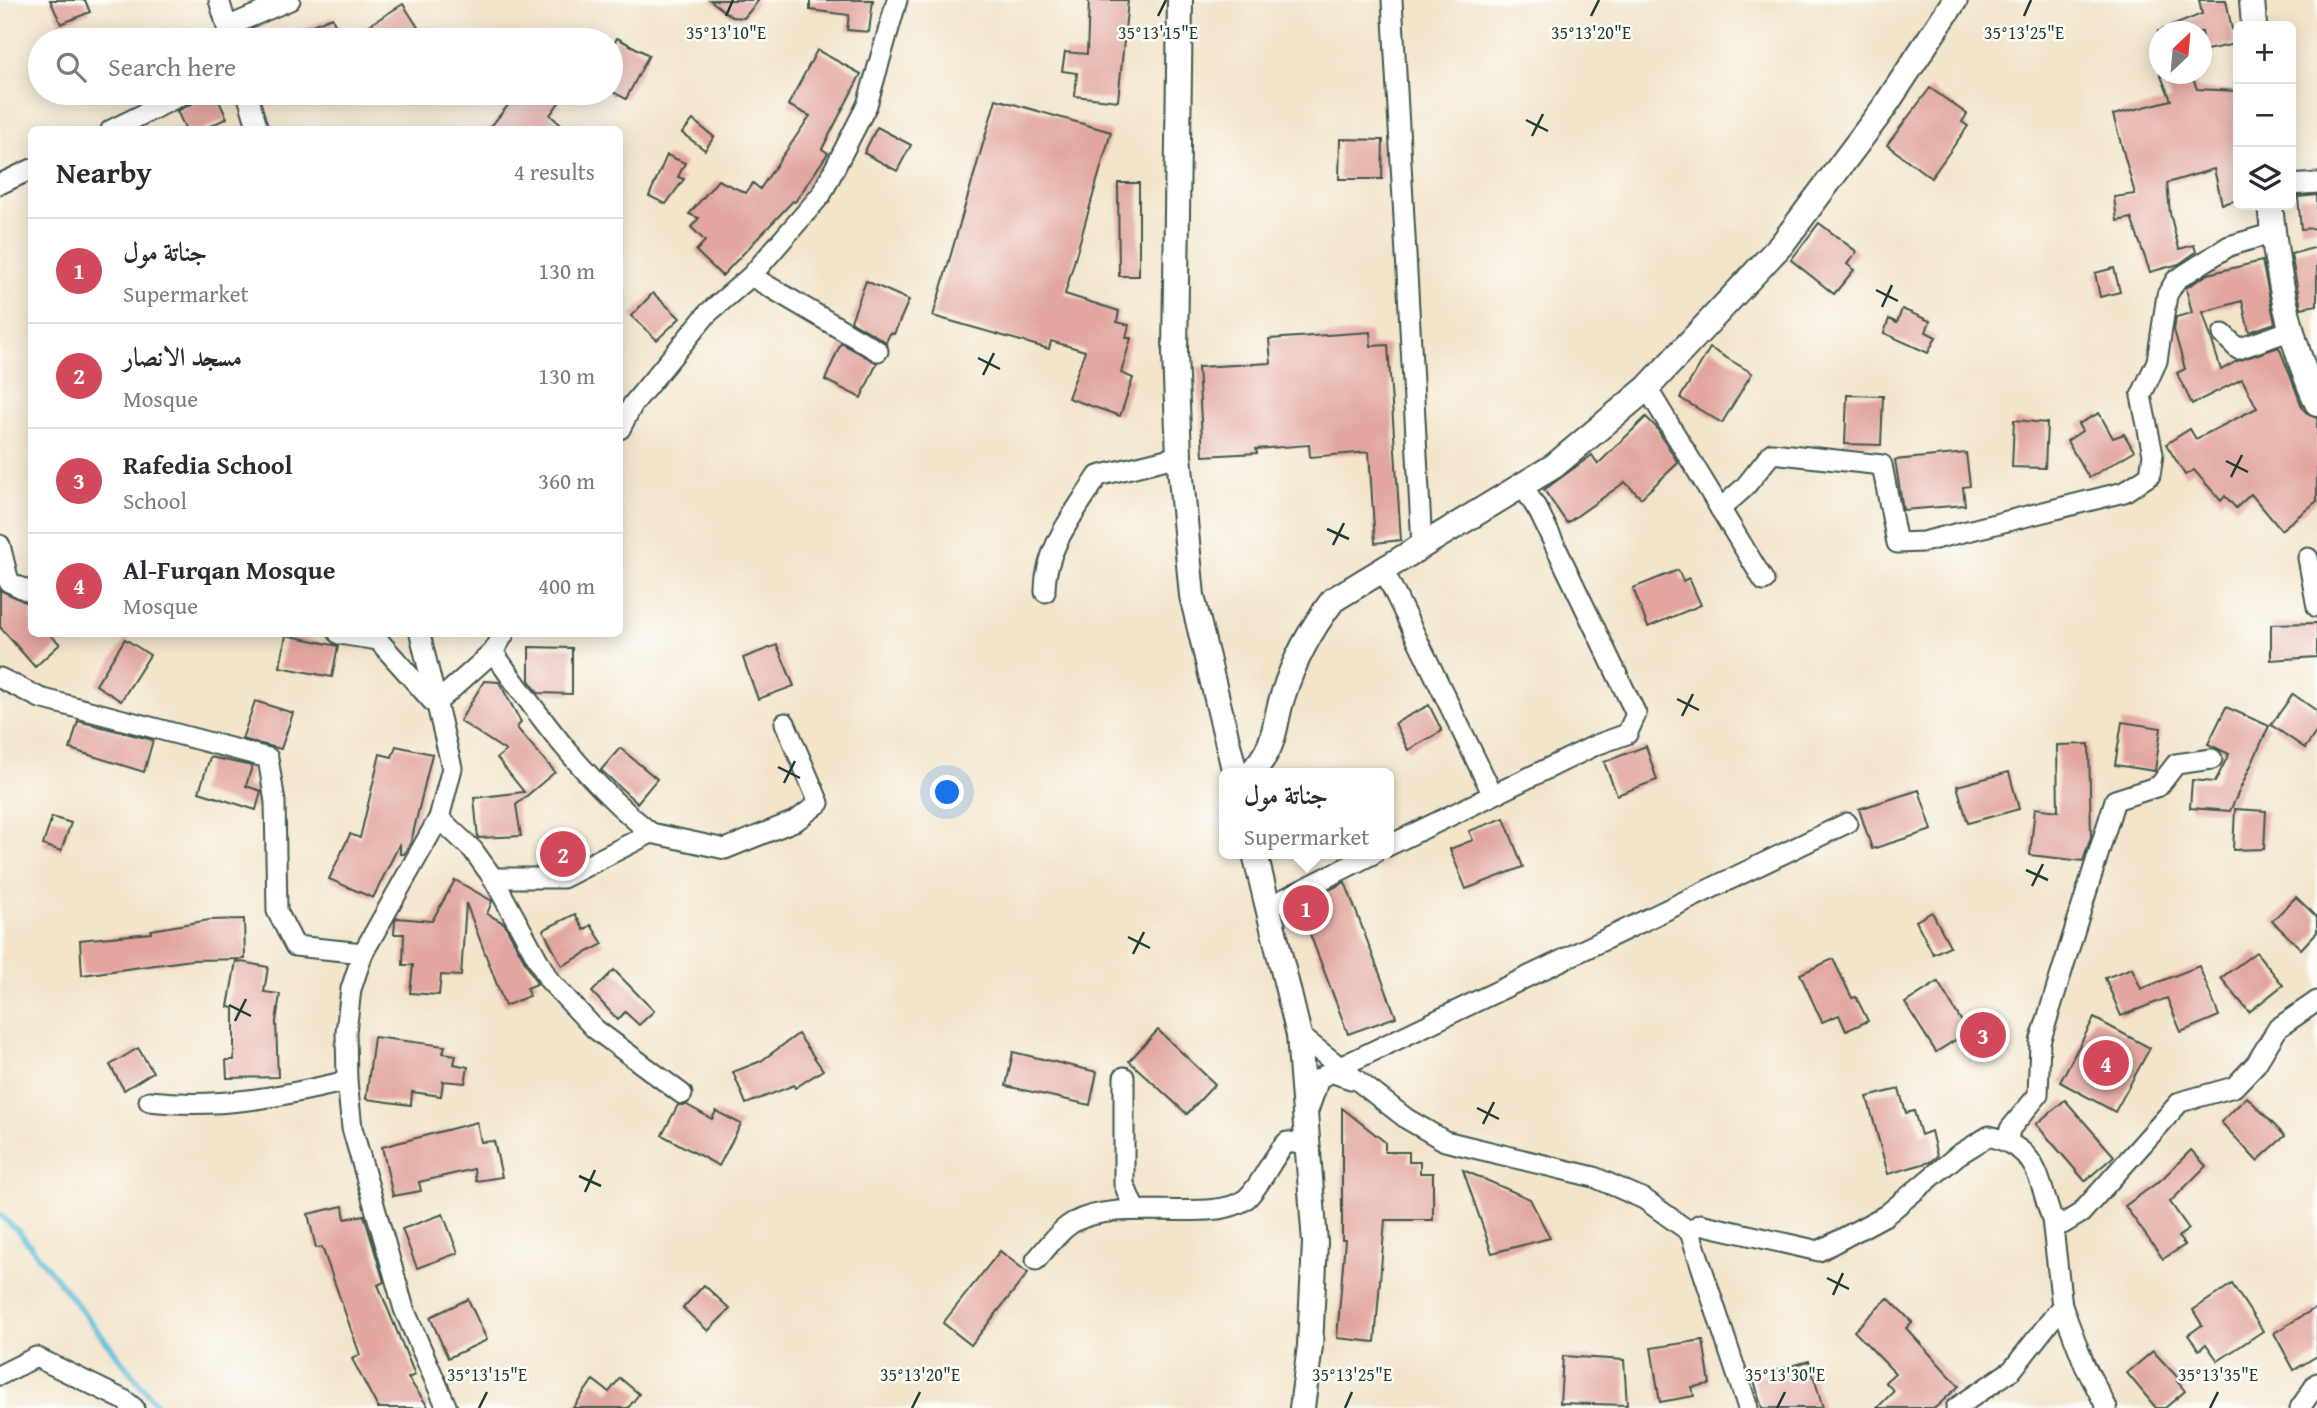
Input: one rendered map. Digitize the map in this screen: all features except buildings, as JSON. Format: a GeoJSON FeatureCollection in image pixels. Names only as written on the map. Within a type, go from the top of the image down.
{"type":"FeatureCollection","features":[{"type":"Feature","properties":{"kind":"street"},"geometry":{"type":"LineString","coordinates":[[219,0],[227,28]]}},
{"type":"Feature","properties":{"kind":"street"},"geometry":{"type":"LineString","coordinates":[[240,28],[290,0]]}},
{"type":"Feature","properties":{"kind":"street"},"geometry":{"type":"LineString","coordinates":[[623,423],[633,404],[708,313],[751,276],[821,195],[867,105],[897,0]]}},
{"type":"Feature","properties":{"kind":"street"},"geometry":{"type":"LineString","coordinates":[[1180,0],[1175,353],[1179,456],[1192,596],[1234,768]]}},
{"type":"Feature","properties":{"kind":"street"},"geometry":{"type":"LineString","coordinates":[[1392,0],[1422,546]]}},
{"type":"Feature","properties":{"kind":"street"},"geometry":{"type":"LineString","coordinates":[[1255,768],[1273,743],[1283,696],[1310,631],[1333,600],[1554,466],[1647,388],[1782,244],[1883,109],[1955,0]]}},
{"type":"Feature","properties":{"kind":"street"},"geometry":{"type":"LineString","coordinates":[[2252,0],[2254,21]]}},
{"type":"Feature","properties":{"kind":"street"},"geometry":{"type":"LineString","coordinates":[[119,126],[162,105]]}},
{"type":"Feature","properties":{"kind":"street"},"geometry":{"type":"LineString","coordinates":[[251,105],[257,126]]}},
{"type":"Feature","properties":{"kind":"street"},"geometry":{"type":"LineString","coordinates":[[0,184],[28,171]]}},
{"type":"Feature","properties":{"kind":"street"},"geometry":{"type":"LineString","coordinates":[[2296,185],[2317,183]]}},
{"type":"Feature","properties":{"kind":"street"},"geometry":{"type":"LineString","coordinates":[[2271,210],[2292,330],[2303,372],[2317,403]]}},
{"type":"Feature","properties":{"kind":"street"},"geometry":{"type":"LineString","coordinates":[[1720,509],[1744,488],[1772,453],[1882,464],[1897,543],[1923,542],[2124,492],[2150,475],[2153,454],[2141,396],[2157,361],[2167,295],[2176,280],[2229,246],[2273,233]]}},
{"type":"Feature","properties":{"kind":"street"},"geometry":{"type":"LineString","coordinates":[[751,276],[878,351]]}},
{"type":"Feature","properties":{"kind":"street"},"geometry":{"type":"LineString","coordinates":[[2223,334],[2238,349],[2292,330]]}},
{"type":"Feature","properties":{"kind":"street"},"geometry":{"type":"LineString","coordinates":[[1647,388],[1764,581]]}},
{"type":"Feature","properties":{"kind":"street"},"geometry":{"type":"LineString","coordinates":[[1045,592],[1044,570],[1098,475],[1179,456]]}},
{"type":"Feature","properties":{"kind":"street"},"geometry":{"type":"LineString","coordinates":[[1394,843],[1627,734],[1636,714],[1539,512],[1522,485]]}},
{"type":"Feature","properties":{"kind":"street"},"geometry":{"type":"LineString","coordinates":[[0,545],[9,582],[28,591]]}},
{"type":"Feature","properties":{"kind":"street"},"geometry":{"type":"LineString","coordinates":[[2308,558],[2317,607]]}},
{"type":"Feature","properties":{"kind":"street"},"geometry":{"type":"LineString","coordinates":[[1383,569],[1493,795]]}},
{"type":"Feature","properties":{"kind":"street"},"geometry":{"type":"LineString","coordinates":[[358,637],[378,640],[435,704]]}},
{"type":"Feature","properties":{"kind":"street"},"geometry":{"type":"LineString","coordinates":[[421,637],[452,768],[439,818],[363,953],[351,989],[346,1032],[347,1081],[352,1128],[404,1309],[447,1408]]}},
{"type":"Feature","properties":{"kind":"street"},"geometry":{"type":"LineString","coordinates":[[435,704],[493,652],[502,637]]}},
{"type":"Feature","properties":{"kind":"street"},"geometry":{"type":"LineString","coordinates":[[493,652],[532,707],[611,801],[651,833],[725,849],[797,820],[818,803],[785,723]]}},
{"type":"Feature","properties":{"kind":"street"},"geometry":{"type":"LineString","coordinates":[[0,678],[40,698],[268,758],[275,802],[277,911],[295,946],[363,953]]}},
{"type":"Feature","properties":{"kind":"street"},"geometry":{"type":"LineString","coordinates":[[2008,1141],[2010,1129],[2038,1095],[2040,1042],[2115,800],[2159,786],[2176,764],[2211,759]]}},
{"type":"Feature","properties":{"kind":"street"},"geometry":{"type":"LineString","coordinates":[[439,818],[473,850],[493,878],[550,980],[596,1029],[682,1094]]}},
{"type":"Feature","properties":{"kind":"street"},"geometry":{"type":"LineString","coordinates":[[1340,1067],[1847,823]]}},
{"type":"Feature","properties":{"kind":"street"},"geometry":{"type":"LineString","coordinates":[[493,878],[563,878],[651,833]]}},
{"type":"Feature","properties":{"kind":"street"},"geometry":{"type":"LineString","coordinates":[[1256,859],[1299,1035],[1306,1118],[1315,1243],[1310,1346],[1302,1408]]}},
{"type":"Feature","properties":{"kind":"street"},"geometry":{"type":"LineString","coordinates":[[1269,907],[1363,859]]}},
{"type":"Feature","properties":{"kind":"street"},"geometry":{"type":"LineString","coordinates":[[2052,1219],[2063,1224],[2081,1213],[2180,1101],[2234,1087],[2256,1064],[2278,1028],[2317,1001]]}},
{"type":"Feature","properties":{"kind":"street"},"geometry":{"type":"LineString","coordinates":[[1299,1035],[1407,1119],[1445,1141],[1594,1177],[1644,1199],[1690,1232],[1748,1408]]}},
{"type":"Feature","properties":{"kind":"street"},"geometry":{"type":"LineString","coordinates":[[1306,1118],[1319,1079],[1330,1072],[1358,1081]]}},
{"type":"Feature","properties":{"kind":"street"},"geometry":{"type":"LineString","coordinates":[[1124,1077],[1124,1184],[1134,1208]]}},
{"type":"Feature","properties":{"kind":"street"},"geometry":{"type":"LineString","coordinates":[[149,1101],[184,1105],[264,1100],[347,1081]]}},
{"type":"Feature","properties":{"kind":"street"},"geometry":{"type":"LineString","coordinates":[[1690,1232],[1700,1224],[1819,1251],[1886,1215],[1958,1155],[1989,1136],[2008,1141],[2031,1157],[2052,1219],[2062,1306],[2085,1366],[2107,1408]]}},
{"type":"Feature","properties":{"kind":"street"},"geometry":{"type":"LineString","coordinates":[[1037,1260],[1073,1222],[1134,1208],[1213,1211],[1246,1199],[1287,1142],[1308,1145]]}},
{"type":"Feature","properties":{"kind":"street"},"geometry":{"type":"LineString","coordinates":[[1956,1408],[2012,1370],[2062,1306]]}},
{"type":"Feature","properties":{"kind":"street"},"geometry":{"type":"LineString","coordinates":[[0,1376],[36,1357],[124,1400],[134,1408]]}},
{"type":"Feature","properties":{"kind":"street"},"geometry":{"type":"LineString","coordinates":[[2300,1408],[2317,1383]]}},
{"type":"Feature","properties":{"kind":"waterway"},"geometry":{"type":"LineString","coordinates":[[0,1215],[20,1233],[159,1408]]}},
{"type":"Feature","properties":{"kind":"place","name":"مسجد الانصار"},"geometry":{"type":"Point","coordinates":[563,854]}},
{"type":"Feature","properties":{"kind":"place","name":"جناتة مول"},"geometry":{"type":"Point","coordinates":[1306,908]}},
{"type":"Feature","properties":{"kind":"place","name":"Rafedia School"},"geometry":{"type":"Point","coordinates":[1983,1035]}},
{"type":"Feature","properties":{"kind":"place","name":"Al-Furqan Mosque"},"geometry":{"type":"Point","coordinates":[2106,1063]}}]}
